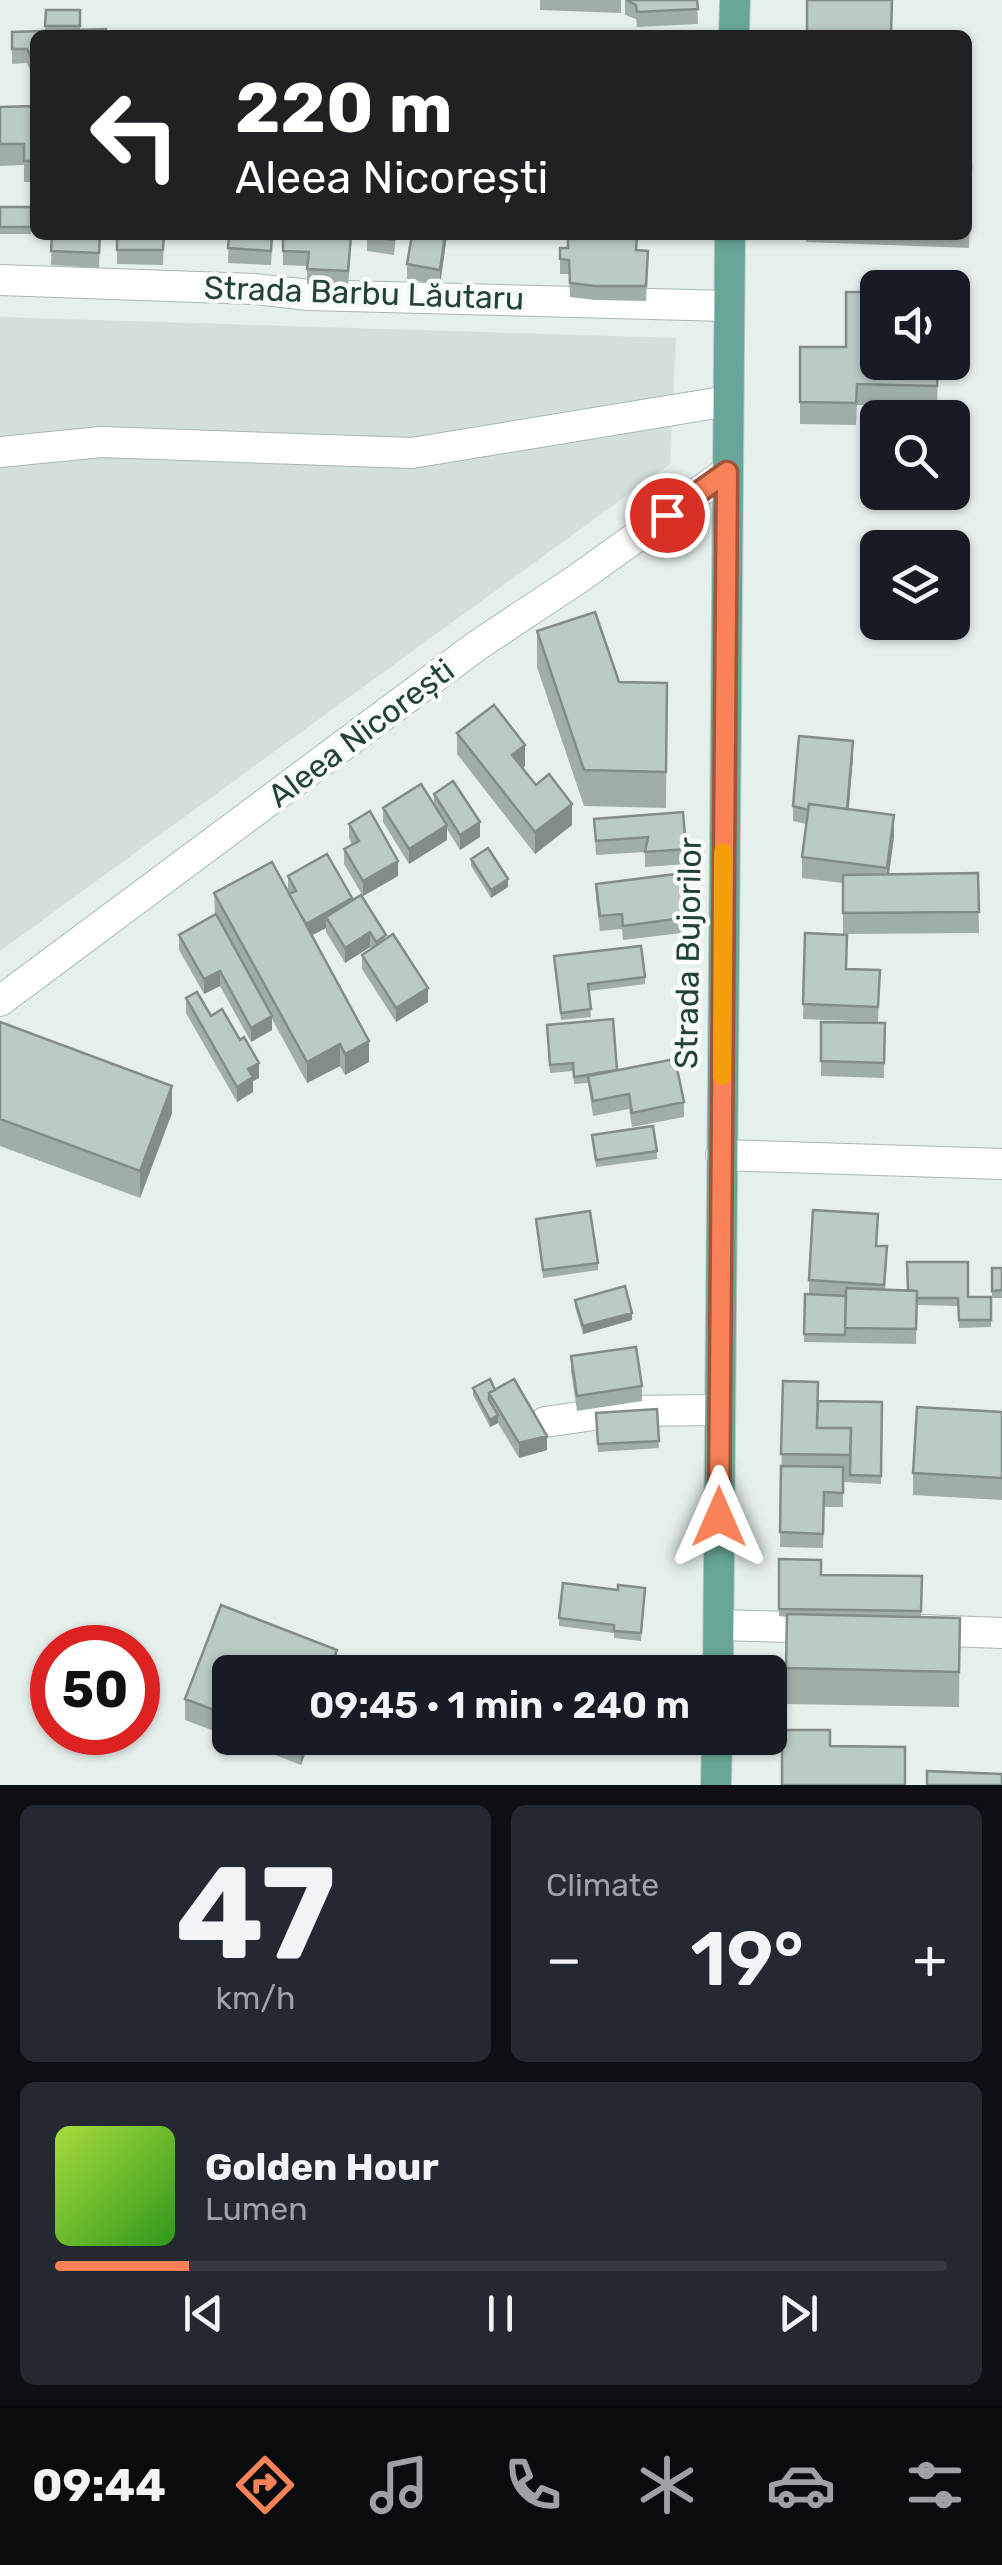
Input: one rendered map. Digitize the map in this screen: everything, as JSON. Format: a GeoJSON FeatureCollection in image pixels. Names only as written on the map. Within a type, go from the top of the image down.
{"type":"FeatureCollection","features":[{"type":"Feature","properties":{"kind":"main road"},"geometry":{"type":"LineString","coordinates":[[734,30],[735,0]]}},
{"type":"Feature","properties":{"kind":"main road","name":"Strada Bujorilor"},"geometry":{"type":"LineString","coordinates":[[718,1655],[730,240]]}},
{"type":"Feature","properties":{"kind":"main road"},"geometry":{"type":"LineString","coordinates":[[716,1755],[716,1785]]}},
{"type":"Feature","properties":{"kind":"street","name":"Strada Barbu Lăutaru"},"geometry":{"type":"LineString","coordinates":[[0,280],[728,306]]}},
{"type":"Feature","properties":{"kind":"street"},"geometry":{"type":"LineString","coordinates":[[0,452],[101,442],[412,453],[728,401]]}},
{"type":"Feature","properties":{"kind":"street","name":"Aleea Nicorești"},"geometry":{"type":"LineString","coordinates":[[0,1001],[478,645],[727,472]]}},
{"type":"Feature","properties":{"kind":"street"},"geometry":{"type":"LineString","coordinates":[[721,1155],[1002,1164]]}},
{"type":"Feature","properties":{"kind":"street"},"geometry":{"type":"LineString","coordinates":[[545,1422],[621,1411],[718,1410]]}},
{"type":"Feature","properties":{"kind":"street"},"geometry":{"type":"LineString","coordinates":[[719,1624],[851,1628]]}},
{"type":"Feature","properties":{"kind":"street"},"geometry":{"type":"LineString","coordinates":[[889,1630],[1002,1633]]}},
{"type":"Feature","properties":{"kind":"shaded area"},"geometry":{"type":"Polygon","coordinates":[[[0,317],[676,338],[670,464],[0,951],[0,317]]]}},
{"type":"Feature","properties":{"kind":"building"},"geometry":{"type":"Polygon","coordinates":[[[626,0],[697,0],[698,9],[637,12],[636,5],[626,0]]]}},
{"type":"Feature","properties":{"kind":"building"},"geometry":{"type":"Polygon","coordinates":[[[807,0],[892,0],[891,30],[807,30],[807,0]]]}},
{"type":"Feature","properties":{"kind":"building"},"geometry":{"type":"Polygon","coordinates":[[[46,10],[80,10],[80,26],[45,26],[46,10]]]}},
{"type":"Feature","properties":{"kind":"building"},"geometry":{"type":"Polygon","coordinates":[[[30,31],[30,55],[27,49],[12,49],[12,32],[30,31]]]}},
{"type":"Feature","properties":{"kind":"building"},"geometry":{"type":"Polygon","coordinates":[[[30,106],[30,161],[24,161],[24,144],[0,144],[0,107],[30,106]]]}},
{"type":"Feature","properties":{"kind":"building"},"geometry":{"type":"Polygon","coordinates":[[[0,207],[30,207],[30,227],[0,227],[0,207]]]}},
{"type":"Feature","properties":{"kind":"building"},"geometry":{"type":"Polygon","coordinates":[[[52,240],[100,240],[99,253],[51,251],[52,240]]]}},
{"type":"Feature","properties":{"kind":"building"},"geometry":{"type":"Polygon","coordinates":[[[117,240],[164,240],[163,250],[117,250],[117,240]]]}},
{"type":"Feature","properties":{"kind":"building"},"geometry":{"type":"Polygon","coordinates":[[[229,240],[272,240],[271,251],[228,248],[229,240]]]}},
{"type":"Feature","properties":{"kind":"building"},"geometry":{"type":"Polygon","coordinates":[[[283,240],[351,240],[348,271],[307,269],[309,252],[283,251],[283,240]]]}},
{"type":"Feature","properties":{"kind":"building"},"geometry":{"type":"Polygon","coordinates":[[[411,240],[444,240],[440,270],[407,264],[411,240]]]}},
{"type":"Feature","properties":{"kind":"building"},"geometry":{"type":"Polygon","coordinates":[[[568,240],[637,240],[636,250],[648,251],[646,286],[570,283],[569,260],[560,259],[560,248],[568,248],[568,240]]]}},
{"type":"Feature","properties":{"kind":"building"},"geometry":{"type":"Polygon","coordinates":[[[846,292],[860,292],[860,380],[937,380],[937,386],[857,384],[856,403],[800,402],[800,347],[846,347],[846,292]]]}},
{"type":"Feature","properties":{"kind":"building"},"geometry":{"type":"Polygon","coordinates":[[[595,612],[619,682],[667,683],[666,772],[584,770],[537,631],[595,612]]]}},
{"type":"Feature","properties":{"kind":"building"},"geometry":{"type":"Polygon","coordinates":[[[494,705],[525,745],[512,755],[536,785],[549,774],[572,804],[535,832],[457,733],[494,705]]]}},
{"type":"Feature","properties":{"kind":"building"},"geometry":{"type":"Polygon","coordinates":[[[799,736],[853,741],[847,809],[809,804],[808,810],[793,806],[799,736]]]}},
{"type":"Feature","properties":{"kind":"building"},"geometry":{"type":"Polygon","coordinates":[[[453,781],[480,822],[460,835],[434,794],[453,781]]]}},
{"type":"Feature","properties":{"kind":"building"},"geometry":{"type":"Polygon","coordinates":[[[421,784],[447,825],[409,849],[383,808],[421,784]]]}},
{"type":"Feature","properties":{"kind":"building"},"geometry":{"type":"Polygon","coordinates":[[[809,804],[894,815],[887,868],[802,857],[809,804]]]}},
{"type":"Feature","properties":{"kind":"building"},"geometry":{"type":"Polygon","coordinates":[[[370,811],[398,861],[363,881],[344,849],[359,841],[349,824],[370,811]]]}},
{"type":"Feature","properties":{"kind":"building"},"geometry":{"type":"Polygon","coordinates":[[[683,812],[686,849],[645,852],[648,837],[596,841],[594,819],[683,812]]]}},
{"type":"Feature","properties":{"kind":"building"},"geometry":{"type":"Polygon","coordinates":[[[488,848],[508,879],[491,890],[471,859],[488,848]]]}},
{"type":"Feature","properties":{"kind":"building"},"geometry":{"type":"Polygon","coordinates":[[[327,854],[352,898],[306,924],[289,894],[296,891],[288,876],[327,854]]]}},
{"type":"Feature","properties":{"kind":"building"},"geometry":{"type":"Polygon","coordinates":[[[272,862],[369,1041],[345,1054],[340,1044],[307,1062],[214,893],[272,862]]]}},
{"type":"Feature","properties":{"kind":"building"},"geometry":{"type":"Polygon","coordinates":[[[684,873],[690,917],[623,926],[622,914],[600,916],[596,884],[684,873]]]}},
{"type":"Feature","properties":{"kind":"building"},"geometry":{"type":"Polygon","coordinates":[[[978,873],[979,912],[843,913],[843,875],[978,873]]]}},
{"type":"Feature","properties":{"kind":"building"},"geometry":{"type":"Polygon","coordinates":[[[361,895],[386,935],[376,942],[370,932],[345,948],[326,917],[361,895]]]}},
{"type":"Feature","properties":{"kind":"building"},"geometry":{"type":"Polygon","coordinates":[[[216,914],[272,1016],[251,1028],[220,971],[204,979],[179,935],[216,914]]]}},
{"type":"Feature","properties":{"kind":"building"},"geometry":{"type":"Polygon","coordinates":[[[805,933],[847,935],[846,969],[880,970],[878,1007],[803,1004],[805,933]]]}},
{"type":"Feature","properties":{"kind":"building"},"geometry":{"type":"Polygon","coordinates":[[[393,934],[428,988],[396,1008],[362,955],[393,934]]]}},
{"type":"Feature","properties":{"kind":"building"},"geometry":{"type":"Polygon","coordinates":[[[641,946],[645,977],[588,984],[591,1009],[561,1013],[554,956],[641,946]]]}},
{"type":"Feature","properties":{"kind":"building"},"geometry":{"type":"Polygon","coordinates":[[[197,992],[211,1016],[222,1009],[259,1063],[248,1069],[253,1077],[237,1087],[186,998],[197,992]]]}},
{"type":"Feature","properties":{"kind":"building"},"geometry":{"type":"Polygon","coordinates":[[[613,1019],[617,1070],[574,1077],[573,1063],[550,1065],[547,1025],[613,1019]]]}},
{"type":"Feature","properties":{"kind":"building"},"geometry":{"type":"Polygon","coordinates":[[[0,1022],[172,1086],[140,1171],[0,1119],[0,1022]]]}},
{"type":"Feature","properties":{"kind":"building"},"geometry":{"type":"Polygon","coordinates":[[[821,1022],[885,1023],[884,1063],[821,1061],[821,1022]]]}},
{"type":"Feature","properties":{"kind":"building"},"geometry":{"type":"Polygon","coordinates":[[[675,1059],[684,1102],[632,1113],[629,1094],[593,1101],[588,1076],[675,1059]]]}},
{"type":"Feature","properties":{"kind":"building"},"geometry":{"type":"Polygon","coordinates":[[[653,1126],[657,1151],[596,1160],[592,1135],[653,1126]]]}},
{"type":"Feature","properties":{"kind":"building"},"geometry":{"type":"Polygon","coordinates":[[[813,1210],[878,1214],[876,1246],[887,1246],[884,1285],[809,1280],[813,1210]]]}},
{"type":"Feature","properties":{"kind":"building"},"geometry":{"type":"Polygon","coordinates":[[[590,1211],[598,1263],[543,1270],[536,1219],[590,1211]]]}},
{"type":"Feature","properties":{"kind":"building"},"geometry":{"type":"Polygon","coordinates":[[[907,1262],[968,1262],[968,1297],[991,1297],[991,1320],[959,1320],[958,1298],[917,1298],[917,1291],[908,1290],[907,1262]]]}},
{"type":"Feature","properties":{"kind":"building"},"geometry":{"type":"Polygon","coordinates":[[[992,1268],[1002,1268],[1002,1290],[992,1291],[992,1268]]]}},
{"type":"Feature","properties":{"kind":"building"},"geometry":{"type":"Polygon","coordinates":[[[625,1286],[632,1313],[583,1326],[575,1300],[625,1286]]]}},
{"type":"Feature","properties":{"kind":"building"},"geometry":{"type":"Polygon","coordinates":[[[846,1288],[917,1291],[916,1329],[845,1328],[846,1288]]]}},
{"type":"Feature","properties":{"kind":"building"},"geometry":{"type":"Polygon","coordinates":[[[805,1294],[846,1296],[845,1335],[804,1334],[805,1294]]]}},
{"type":"Feature","properties":{"kind":"building"},"geometry":{"type":"Polygon","coordinates":[[[636,1347],[642,1386],[577,1396],[571,1356],[636,1347]]]}},
{"type":"Feature","properties":{"kind":"building"},"geometry":{"type":"Polygon","coordinates":[[[490,1379],[495,1390],[489,1393],[489,1400],[498,1415],[490,1420],[473,1388],[490,1379]]]}},
{"type":"Feature","properties":{"kind":"building"},"geometry":{"type":"Polygon","coordinates":[[[514,1379],[547,1436],[519,1443],[489,1393],[514,1379]]]}},
{"type":"Feature","properties":{"kind":"building"},"geometry":{"type":"Polygon","coordinates":[[[783,1381],[818,1382],[817,1428],[851,1428],[850,1455],[781,1454],[783,1381]]]}},
{"type":"Feature","properties":{"kind":"building"},"geometry":{"type":"Polygon","coordinates":[[[818,1401],[882,1402],[881,1476],[850,1475],[851,1428],[817,1428],[818,1401]]]}},
{"type":"Feature","properties":{"kind":"building"},"geometry":{"type":"Polygon","coordinates":[[[917,1407],[1002,1412],[1002,1478],[913,1473],[917,1407]]]}},
{"type":"Feature","properties":{"kind":"building"},"geometry":{"type":"Polygon","coordinates":[[[657,1409],[659,1441],[598,1444],[596,1413],[657,1409]]]}},
{"type":"Feature","properties":{"kind":"building"},"geometry":{"type":"Polygon","coordinates":[[[781,1466],[843,1467],[843,1493],[824,1492],[823,1534],[780,1532],[781,1466]]]}},
{"type":"Feature","properties":{"kind":"building"},"geometry":{"type":"Polygon","coordinates":[[[779,1559],[821,1560],[821,1575],[922,1576],[921,1611],[779,1609],[779,1559]]]}},
{"type":"Feature","properties":{"kind":"building"},"geometry":{"type":"Polygon","coordinates":[[[563,1583],[618,1590],[618,1585],[645,1588],[641,1633],[614,1631],[614,1625],[559,1618],[563,1583]]]}},
{"type":"Feature","properties":{"kind":"building"},"geometry":{"type":"Polygon","coordinates":[[[221,1605],[337,1650],[335,1655],[212,1655],[212,1709],[185,1699],[221,1605]]]}},
{"type":"Feature","properties":{"kind":"building"},"geometry":{"type":"Polygon","coordinates":[[[787,1614],[960,1618],[959,1672],[787,1668],[787,1614]]]}},
{"type":"Feature","properties":{"kind":"building"},"geometry":{"type":"Polygon","coordinates":[[[787,1730],[830,1730],[830,1746],[905,1747],[905,1785],[782,1785],[787,1730]]]}},
{"type":"Feature","properties":{"kind":"building"},"geometry":{"type":"Polygon","coordinates":[[[927,1771],[1002,1774],[1002,1785],[927,1785],[927,1771]]]}},
{"type":"Feature","properties":{"kind":"slow traffic"},"geometry":{"type":"LineString","coordinates":[[722,1076],[723,852]]}},
{"type":"Feature","properties":{"kind":"route"},"geometry":{"type":"LineString","coordinates":[[667,515],[727,472],[719,1517]]}}]}
